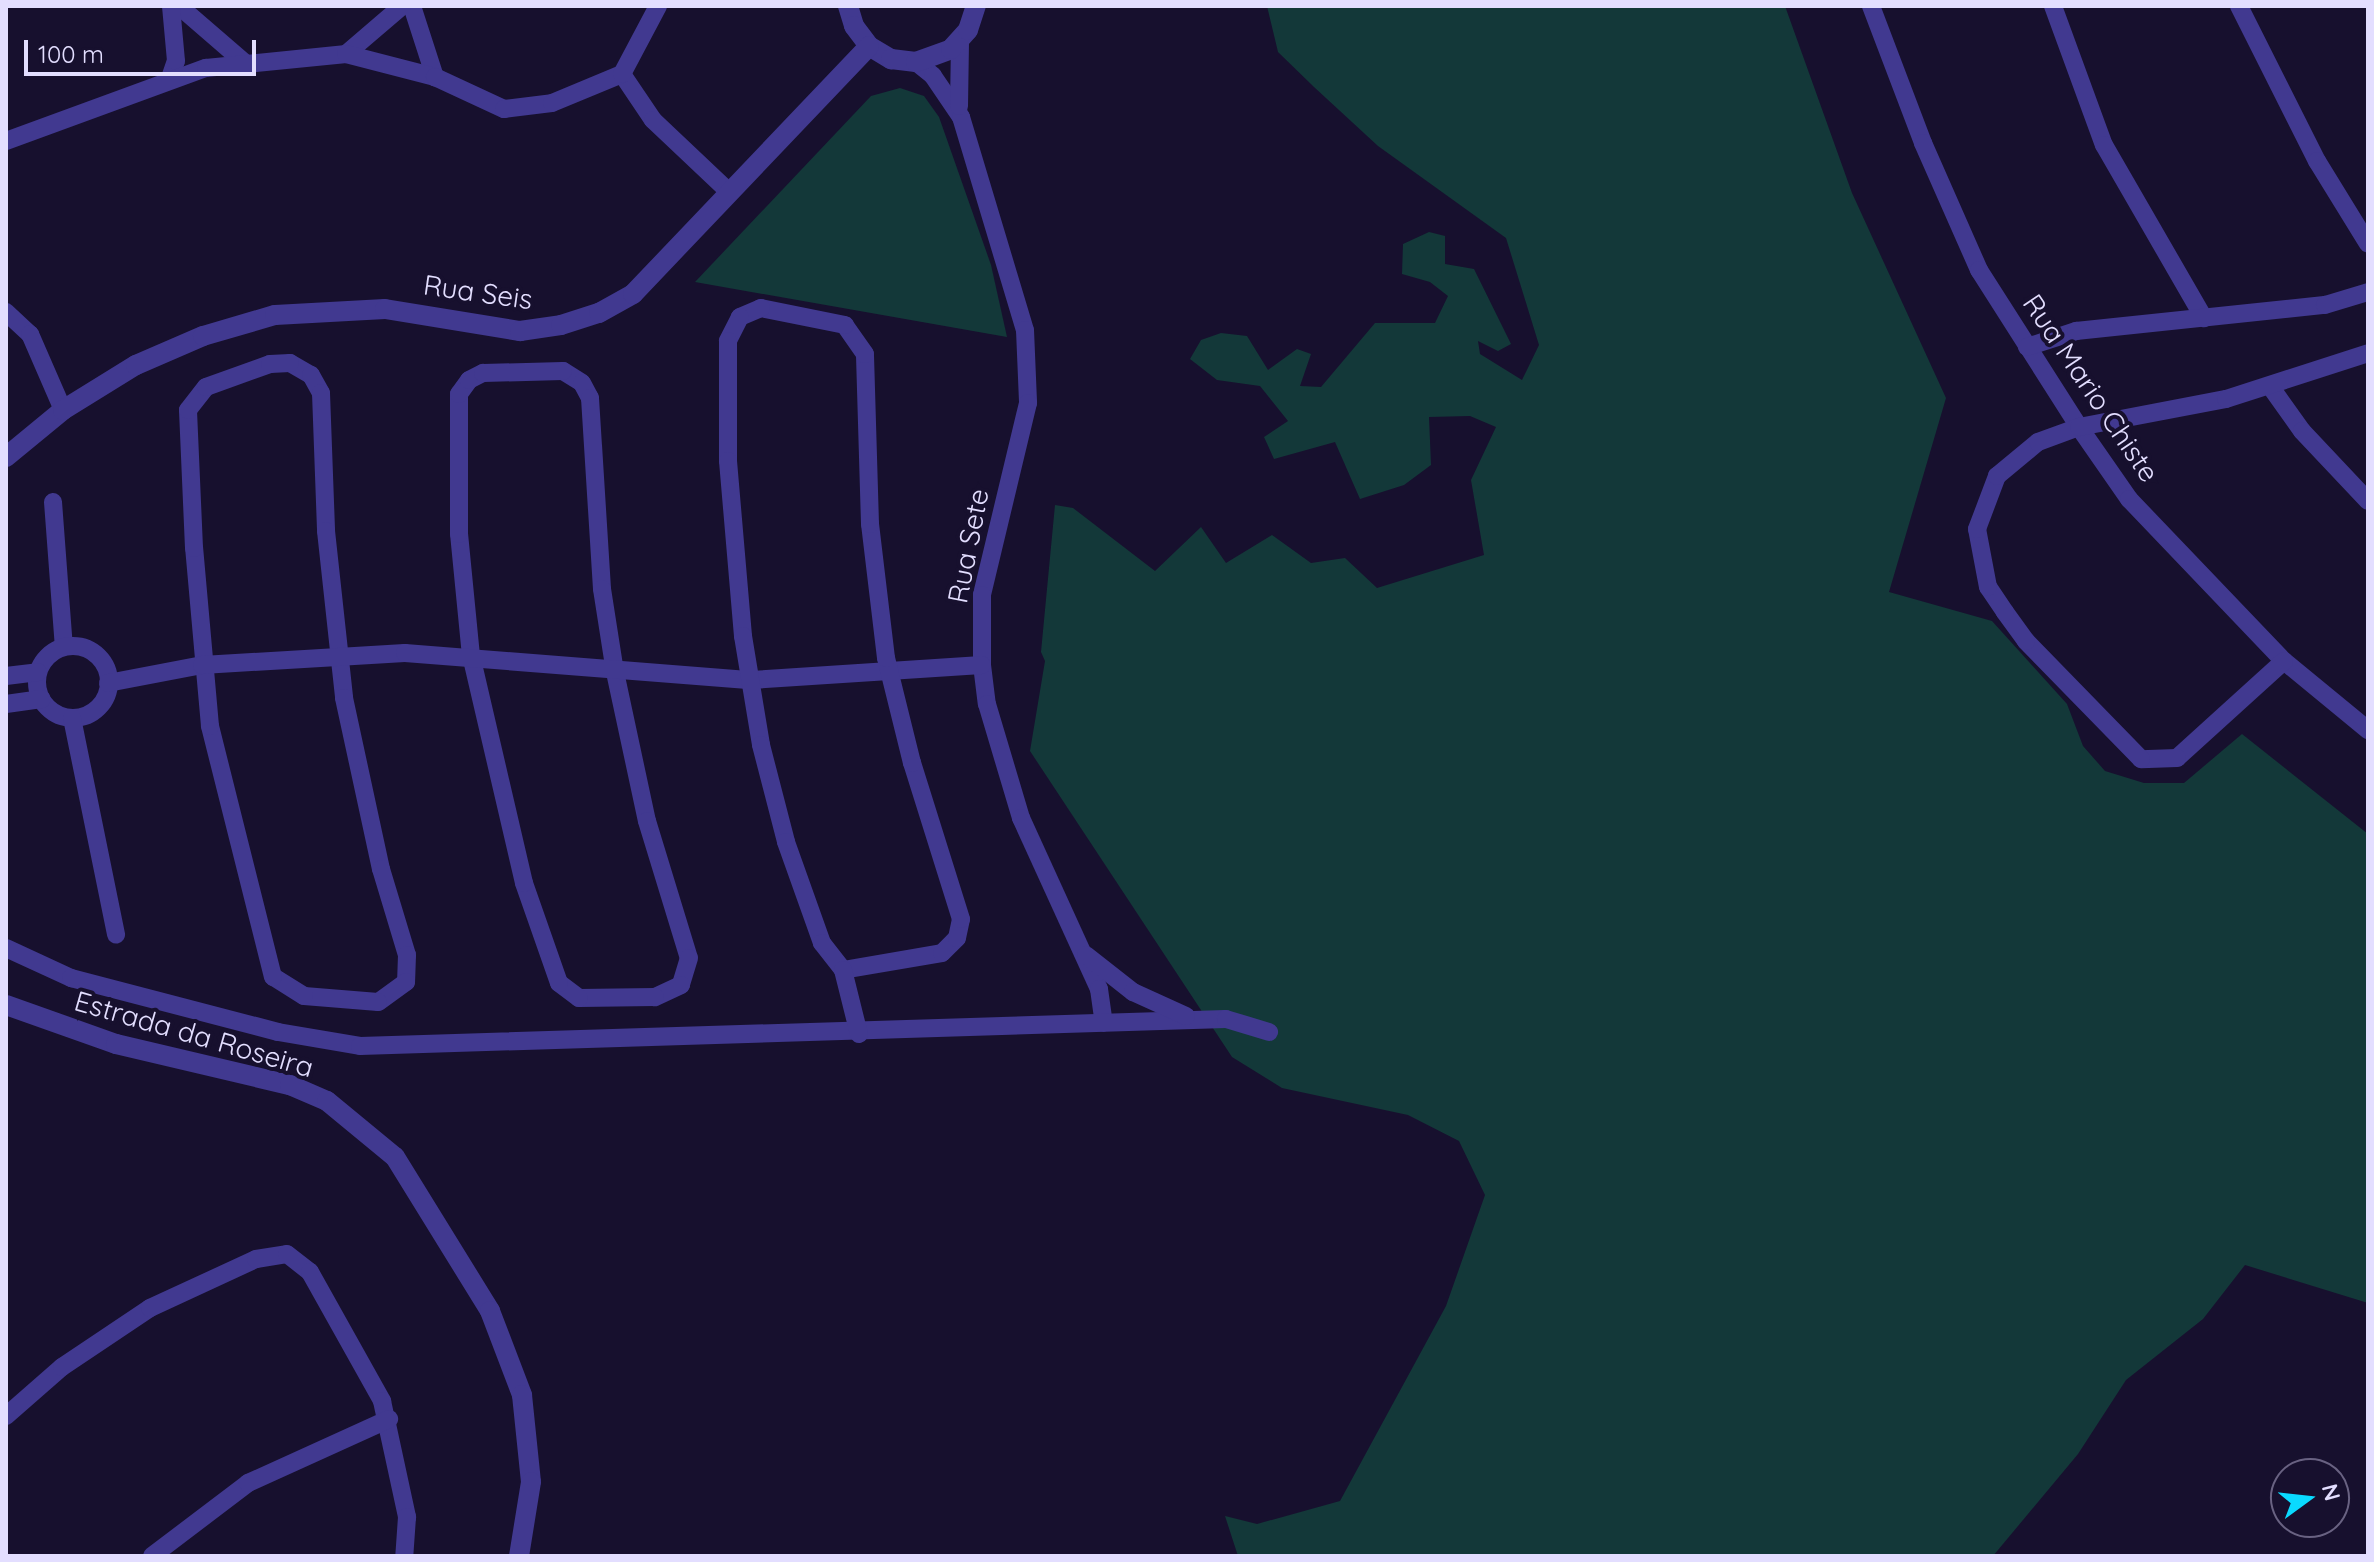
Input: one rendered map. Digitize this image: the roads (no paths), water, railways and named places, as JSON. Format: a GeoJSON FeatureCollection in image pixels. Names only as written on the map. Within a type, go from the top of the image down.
{"type":"FeatureCollection","features":[{"type":"Feature","properties":{"kind":"street"},"geometry":{"type":"LineString","coordinates":[[170,78],[176,61],[171,6]]}},
{"type":"Feature","properties":{"kind":"street"},"geometry":{"type":"LineString","coordinates":[[179,6],[245,63]]}},
{"type":"Feature","properties":{"kind":"street"},"geometry":{"type":"LineString","coordinates":[[346,54],[402,6]]}},
{"type":"Feature","properties":{"kind":"street"},"geometry":{"type":"LineString","coordinates":[[412,6],[435,77]]}},
{"type":"Feature","properties":{"kind":"street"},"geometry":{"type":"LineString","coordinates":[[6,141],[170,78],[245,63],[346,54],[435,77],[504,109],[552,103],[622,74],[658,6]]}},
{"type":"Feature","properties":{"kind":"street"},"geometry":{"type":"LineString","coordinates":[[848,6],[854,26],[869,46],[891,59],[916,62],[940,55],[960,40],[976,6]]}},
{"type":"Feature","properties":{"kind":"street","name":"Rua Mario Chiste"},"geometry":{"type":"LineString","coordinates":[[1871,6],[1923,143],[1979,270],[2079,427],[2129,499],[2284,661],[2368,730]]}},
{"type":"Feature","properties":{"kind":"street"},"geometry":{"type":"LineString","coordinates":[[2053,6],[2104,145],[2204,318]]}},
{"type":"Feature","properties":{"kind":"street"},"geometry":{"type":"LineString","coordinates":[[2239,6],[2317,161],[2368,244]]}},
{"type":"Feature","properties":{"kind":"street","name":"Rua Sete"},"geometry":{"type":"LineString","coordinates":[[960,40],[961,117]]}},
{"type":"Feature","properties":{"kind":"street","name":"Rua Seis"},"geometry":{"type":"LineString","coordinates":[[6,457],[63,410],[169,349],[275,315],[385,309],[520,331],[581,320],[633,294],[869,46]]}},
{"type":"Feature","properties":{"kind":"street","name":"Rua Sete"},"geometry":{"type":"LineString","coordinates":[[916,62],[941,84],[961,117],[1009,267],[1025,330],[1029,378],[982,595],[982,665],[987,704],[1021,818],[1099,989],[1104,1023]]}},
{"type":"Feature","properties":{"kind":"street"},"geometry":{"type":"LineString","coordinates":[[622,74],[653,120],[728,191]]}},
{"type":"Feature","properties":{"kind":"street"},"geometry":{"type":"LineString","coordinates":[[2027,347],[2076,331],[2325,305],[2368,292]]}},
{"type":"Feature","properties":{"kind":"street"},"geometry":{"type":"LineString","coordinates":[[843,970],[942,953],[961,929],[960,908],[912,763],[891,674],[870,524],[865,354],[845,325],[761,308],[740,317],[728,341],[731,516],[751,680],[761,745],[786,842],[822,943],[843,970],[859,1034]]}},
{"type":"Feature","properties":{"kind":"street"},"geometry":{"type":"LineString","coordinates":[[6,312],[30,334],[63,410]]}},
{"type":"Feature","properties":{"kind":"street"},"geometry":{"type":"LineString","coordinates":[[2284,661],[2177,758],[2151,761],[2130,753],[2026,641],[1988,587],[1977,529],[1997,476],[2038,442],[2079,427],[2226,399],[2368,353]]}},
{"type":"Feature","properties":{"kind":"street"},"geometry":{"type":"LineString","coordinates":[[270,364],[303,367],[321,393],[326,531],[339,656],[367,812],[408,965],[401,990],[378,1002],[304,996],[273,977],[220,777],[202,665],[188,410],[206,387],[270,364]]}},
{"type":"Feature","properties":{"kind":"street"},"geometry":{"type":"LineString","coordinates":[[563,371],[582,383],[590,398],[602,589],[615,672],[647,821],[689,967],[681,985],[665,995],[579,998],[559,983],[537,926],[471,656],[459,534],[459,394],[483,373],[563,371]]}},
{"type":"Feature","properties":{"kind":"street"},"geometry":{"type":"LineString","coordinates":[[2270,386],[2302,431],[2368,501]]}},
{"type":"Feature","properties":{"kind":"street"},"geometry":{"type":"LineString","coordinates":[[53,502],[64,647]]}},
{"type":"Feature","properties":{"kind":"street"},"geometry":{"type":"LineString","coordinates":[[64,647],[91,651],[104,665],[108,683],[98,708],[72,718],[54,713],[42,699],[38,672],[48,656],[64,647]]}},
{"type":"Feature","properties":{"kind":"street"},"geometry":{"type":"LineString","coordinates":[[108,683],[202,665],[339,656],[471,656],[615,672],[751,680],[891,674],[982,665]]}},
{"type":"Feature","properties":{"kind":"street"},"geometry":{"type":"LineString","coordinates":[[6,676],[38,672]]}},
{"type":"Feature","properties":{"kind":"street"},"geometry":{"type":"LineString","coordinates":[[6,704],[42,699]]}},
{"type":"Feature","properties":{"kind":"street"},"geometry":{"type":"LineString","coordinates":[[72,718],[116,935]]}},
{"type":"Feature","properties":{"kind":"street"},"geometry":{"type":"LineString","coordinates":[[1078,947],[1133,992],[1165,1010],[1200,1020]]}},
{"type":"Feature","properties":{"kind":"street"},"geometry":{"type":"LineString","coordinates":[[6,948],[71,978],[245,1024],[360,1046],[859,1034],[1226,1019],[1269,1032]]}},
{"type":"Feature","properties":{"kind":"street","name":"Estrada da Roseira"},"geometry":{"type":"LineString","coordinates":[[6,1005],[116,1044],[290,1085],[327,1101],[395,1157],[490,1311],[522,1395],[531,1482],[519,1556]]}},
{"type":"Feature","properties":{"kind":"street"},"geometry":{"type":"LineString","coordinates":[[6,1416],[62,1367],[150,1308],[256,1259],[287,1254],[299,1259],[317,1283],[374,1381],[389,1419],[407,1517],[404,1556]]}},
{"type":"Feature","properties":{"kind":"street"},"geometry":{"type":"LineString","coordinates":[[152,1556],[248,1483],[389,1419]]}}]}
